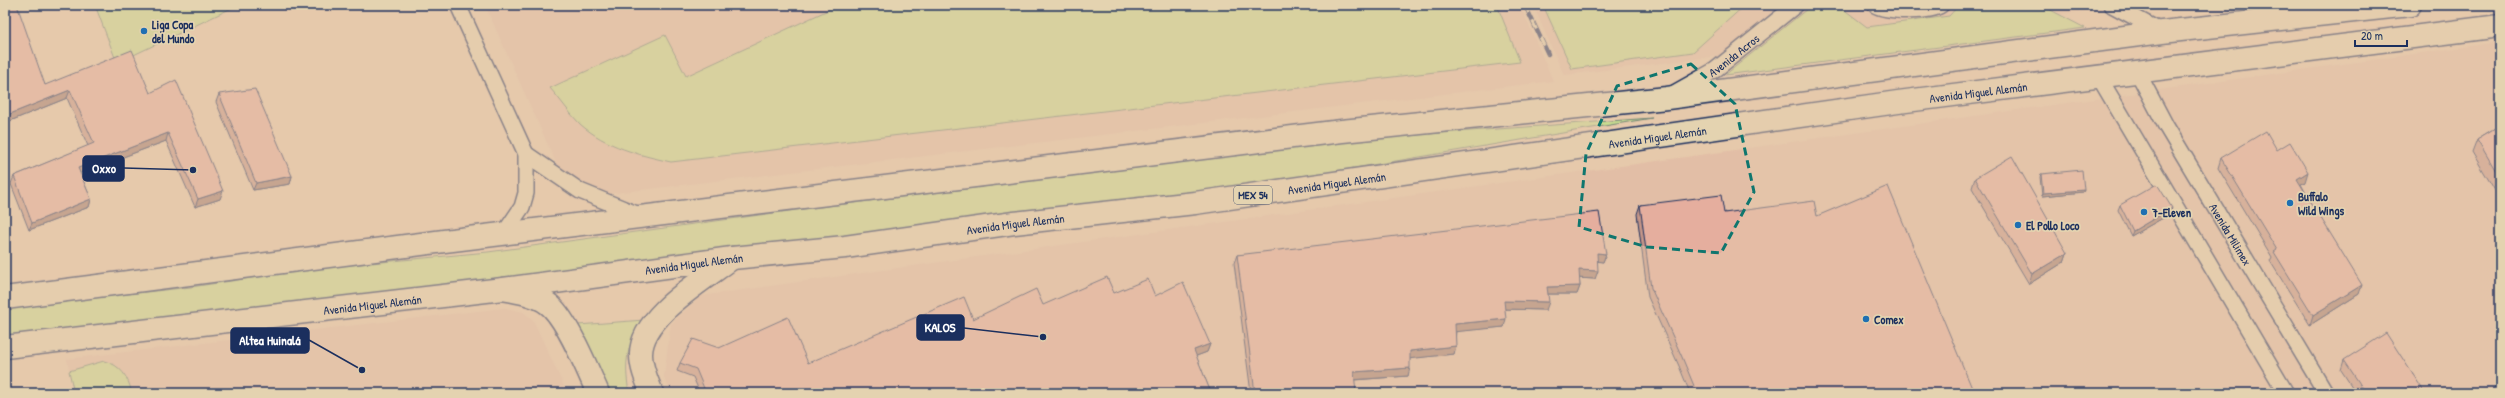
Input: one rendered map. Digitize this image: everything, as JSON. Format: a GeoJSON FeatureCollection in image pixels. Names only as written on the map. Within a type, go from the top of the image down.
{"type":"FeatureCollection","features":[{"type":"Feature","properties":{"kind":"main road"},"geometry":{"type":"LineString","coordinates":[[5,298],[342,254],[1342,131],[1666,98],[2353,8],[2410,5]]}},
{"type":"Feature","properties":{"kind":"main road","name":"Avenida Miguel Alemán"},"geometry":{"type":"LineString","coordinates":[[5,347],[503,289],[732,258],[845,247],[1014,223],[1195,203],[1883,104],[2497,28]]}},
{"type":"Feature","properties":{"kind":"main road"},"geometry":{"type":"LineString","coordinates":[[652,393],[644,375],[641,355],[643,340],[649,327],[672,305],[732,258]]}},
{"type":"Feature","properties":{"kind":"main road"},"geometry":{"type":"LineString","coordinates":[[503,289],[529,295],[547,303],[552,308],[560,318],[598,393]]}},
{"type":"Feature","properties":{"kind":"street"},"geometry":{"type":"LineString","coordinates":[[458,5],[526,154],[526,193],[522,207],[503,235]]}},
{"type":"Feature","properties":{"kind":"street","name":"Avenida Acros"},"geometry":{"type":"LineString","coordinates":[[1666,98],[1715,70],[1796,5]]}},
{"type":"Feature","properties":{"kind":"street"},"geometry":{"type":"LineString","coordinates":[[1875,5],[1896,10],[1936,9],[1941,5]]}},
{"type":"Feature","properties":{"kind":"street"},"geometry":{"type":"LineString","coordinates":[[2112,5],[2162,32]]}},
{"type":"Feature","properties":{"kind":"street","name":"Avenida Milimex"},"geometry":{"type":"LineString","coordinates":[[2138,73],[2170,133],[2326,393]]}},
{"type":"Feature","properties":{"kind":"street"},"geometry":{"type":"LineString","coordinates":[[2099,77],[2286,393]]}},
{"type":"Feature","properties":{"kind":"street"},"geometry":{"type":"LineString","coordinates":[[526,154],[580,191],[647,217]]}},
{"type":"Feature","properties":{"kind":"highlighted area"},"geometry":{"type":"Polygon","coordinates":[[[1691,64],[1735,104],[1754,192],[1721,253],[1647,247],[1579,227],[1586,154],[1617,86],[1691,64]]]}},
{"type":"Feature","properties":{"kind":"shaded area"},"geometry":{"type":"Polygon","coordinates":[[[485,5],[1520,5],[1553,81],[572,198],[485,5]]]}},
{"type":"Feature","properties":{"kind":"shaded area"},"geometry":{"type":"Polygon","coordinates":[[[1533,5],[2133,5],[1564,75],[1533,5]]]}},
{"type":"Feature","properties":{"kind":"shaded area"},"geometry":{"type":"Polygon","coordinates":[[[2500,42],[2500,393],[671,393],[664,377],[671,324],[701,296],[2500,42]]]}},
{"type":"Feature","properties":{"kind":"shaded area"},"geometry":{"type":"Polygon","coordinates":[[[505,308],[523,312],[533,320],[567,393],[74,393],[67,359],[505,308]]]}},
{"type":"Feature","properties":{"kind":"green space","name":"Liga Copa del Mundo"},"geometry":{"type":"Polygon","coordinates":[[[95,5],[238,5],[117,63],[95,5]]]}},
{"type":"Feature","properties":{"kind":"green space"},"geometry":{"type":"Polygon","coordinates":[[[839,5],[1497,5],[1520,62],[671,162],[635,153],[601,139],[580,124],[550,88],[665,35],[686,76],[839,5]]]}},
{"type":"Feature","properties":{"kind":"green space"},"geometry":{"type":"Polygon","coordinates":[[[1543,5],[1745,5],[1693,52],[1572,69],[1543,5]]]}},
{"type":"Feature","properties":{"kind":"green space"},"geometry":{"type":"Polygon","coordinates":[[[1812,5],[1838,5],[1867,27],[1949,16],[1959,5],[2041,5],[2085,28],[1725,75],[1812,5]]]}},
{"type":"Feature","properties":{"kind":"green space"},"geometry":{"type":"Polygon","coordinates":[[[1652,118],[1241,187],[5,339],[5,308],[191,287],[318,268],[488,252],[804,209],[1386,137],[1652,118]]]}},
{"type":"Feature","properties":{"kind":"green space"},"geometry":{"type":"Polygon","coordinates":[[[644,320],[633,338],[628,355],[627,382],[629,393],[608,393],[578,325],[644,320]]]}},
{"type":"Feature","properties":{"kind":"green space"},"geometry":{"type":"Polygon","coordinates":[[[104,361],[115,365],[123,372],[132,393],[74,393],[69,371],[104,361]]]}},
{"type":"Feature","properties":{"kind":"building"},"geometry":{"type":"Polygon","coordinates":[[[5,5],[17,5],[45,85],[132,50],[150,93],[176,80],[223,191],[198,199],[168,133],[78,168],[91,199],[32,223],[14,176],[94,143],[70,90],[5,116],[5,5]]]}},
{"type":"Feature","properties":{"kind":"building"},"geometry":{"type":"Polygon","coordinates":[[[255,89],[292,176],[256,183],[219,94],[255,89]]]}},
{"type":"Feature","properties":{"kind":"building"},"geometry":{"type":"Polygon","coordinates":[[[2500,125],[2500,178],[2477,139],[2500,125]]]}},
{"type":"Feature","properties":{"kind":"building"},"geometry":{"type":"Polygon","coordinates":[[[2266,131],[2277,150],[2290,142],[2308,172],[2297,179],[2362,285],[2313,315],[2274,252],[2277,250],[2221,158],[2266,131]]]}},
{"type":"Feature","properties":{"kind":"building","name":"El Pollo Loco"},"geometry":{"type":"Polygon","coordinates":[[[2012,156],[2067,253],[2032,274],[1975,178],[2012,156]]]}},
{"type":"Feature","properties":{"kind":"building"},"geometry":{"type":"Polygon","coordinates":[[[2082,170],[2084,190],[2043,193],[2041,174],[2082,170]]]}},
{"type":"Feature","properties":{"kind":"building","name":"7-Eleven"},"geometry":{"type":"Polygon","coordinates":[[[2157,184],[2172,208],[2133,231],[2120,205],[2157,184]]]}},
{"type":"Feature","properties":{"kind":"building"},"geometry":{"type":"Polygon","coordinates":[[[1888,186],[1974,393],[1697,393],[1651,288],[1640,205],[1721,195],[1724,213],[1814,201],[1817,216],[1888,186]]]}},
{"type":"Feature","properties":{"kind":"building"},"geometry":{"type":"Polygon","coordinates":[[[1599,212],[1606,254],[1597,253],[1598,271],[1579,270],[1580,286],[1547,287],[1549,302],[1504,301],[1506,319],[1455,324],[1456,346],[1410,351],[1410,368],[1354,372],[1356,393],[1255,393],[1237,255],[1599,212]]]}},
{"type":"Feature","properties":{"kind":"building"},"geometry":{"type":"Polygon","coordinates":[[[1107,277],[1114,293],[1148,279],[1155,296],[1183,282],[1210,344],[1194,350],[1211,393],[706,393],[696,369],[680,363],[693,339],[719,348],[788,317],[808,363],[964,297],[973,319],[1036,289],[1043,305],[1107,277]]]}},
{"type":"Feature","properties":{"kind":"building"},"geometry":{"type":"Polygon","coordinates":[[[2386,333],[2425,393],[2366,393],[2344,360],[2386,333]]]}},
{"type":"Feature","properties":{"kind":"railway"},"geometry":{"type":"LineString","coordinates":[[1525,5],[1548,54]]}},
{"type":"Feature","properties":{"kind":"place","name":"Liga Copa del Mundo"},"geometry":{"type":"Point","coordinates":[144,31]}},
{"type":"Feature","properties":{"kind":"place","name":"Oxxo"},"geometry":{"type":"Point","coordinates":[193,170]}},
{"type":"Feature","properties":{"kind":"place","name":"Buffalo Wild Wings"},"geometry":{"type":"Point","coordinates":[2290,203]}},
{"type":"Feature","properties":{"kind":"place","name":"7-Eleven"},"geometry":{"type":"Point","coordinates":[2144,212]}},
{"type":"Feature","properties":{"kind":"place","name":"El Pollo Loco"},"geometry":{"type":"Point","coordinates":[2018,225]}},
{"type":"Feature","properties":{"kind":"place","name":"Comex"},"geometry":{"type":"Point","coordinates":[1866,319]}},
{"type":"Feature","properties":{"kind":"place","name":"KALOS"},"geometry":{"type":"Point","coordinates":[1043,337]}},
{"type":"Feature","properties":{"kind":"place","name":"Altea Huinalá"},"geometry":{"type":"Point","coordinates":[362,370]}}]}
